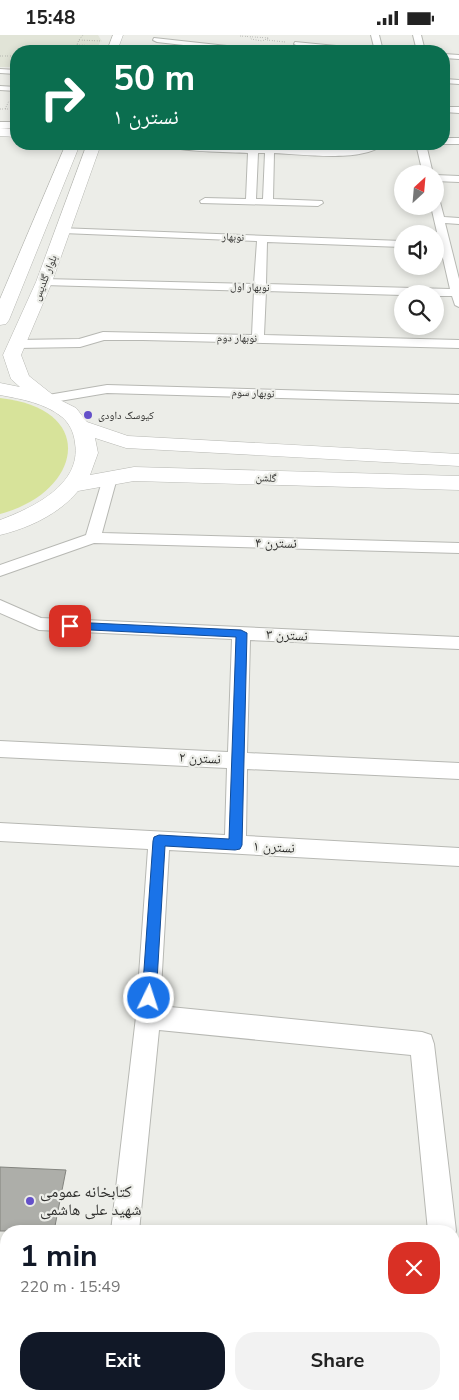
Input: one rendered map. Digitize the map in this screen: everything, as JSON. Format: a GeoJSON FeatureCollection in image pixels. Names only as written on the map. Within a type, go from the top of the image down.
{"type":"FeatureCollection","features":[{"type":"Feature","properties":{"kind":"main road","name":"بلوار گلدیس"},"geometry":{"type":"LineString","coordinates":[[0,320],[69,150]]}},
{"type":"Feature","properties":{"kind":"main road","name":"بلوار گلدیس"},"geometry":{"type":"LineString","coordinates":[[48,399],[21,379],[12,355],[44,281],[92,150]]}},
{"type":"Feature","properties":{"kind":"main road"},"geometry":{"type":"LineString","coordinates":[[40,220],[65,226]]}},
{"type":"Feature","properties":{"kind":"main road"},"geometry":{"type":"LineString","coordinates":[[0,389],[20,391],[48,399],[68,411],[82,427],[89,445],[86,465],[74,485],[56,502],[31,516],[1,528]]}},
{"type":"Feature","properties":{"kind":"main road"},"geometry":{"type":"LineString","coordinates":[[82,427],[126,442],[459,460]]}},
{"type":"Feature","properties":{"kind":"main road","name":"گلشن"},"geometry":{"type":"LineString","coordinates":[[74,485],[134,474],[459,483]]}},
{"type":"Feature","properties":{"kind":"street"},"geometry":{"type":"LineString","coordinates":[[156,40],[200,45]]}},
{"type":"Feature","properties":{"kind":"street"},"geometry":{"type":"LineString","coordinates":[[298,44],[308,45]]}},
{"type":"Feature","properties":{"kind":"street"},"geometry":{"type":"LineString","coordinates":[[251,202],[253,150],[341,152],[356,150]]}},
{"type":"Feature","properties":{"kind":"street"},"geometry":{"type":"LineString","coordinates":[[268,203],[270,150]]}},
{"type":"Feature","properties":{"kind":"street"},"geometry":{"type":"LineString","coordinates":[[422,150],[426,165]]}},
{"type":"Feature","properties":{"kind":"street"},"geometry":{"type":"LineString","coordinates":[[444,178],[459,179]]}},
{"type":"Feature","properties":{"kind":"street"},"geometry":{"type":"LineString","coordinates":[[205,201],[318,203]]}},
{"type":"Feature","properties":{"kind":"street"},"geometry":{"type":"LineString","coordinates":[[438,215],[439,225]]}},
{"type":"Feature","properties":{"kind":"street"},"geometry":{"type":"LineString","coordinates":[[439,220],[459,221]]}},
{"type":"Feature","properties":{"kind":"street","name":"نوبهار"},"geometry":{"type":"LineString","coordinates":[[65,226],[262,238],[394,243]]}},
{"type":"Feature","properties":{"kind":"street"},"geometry":{"type":"LineString","coordinates":[[258,339],[262,238]]}},
{"type":"Feature","properties":{"kind":"street"},"geometry":{"type":"LineString","coordinates":[[444,251],[455,269],[458,299]]}},
{"type":"Feature","properties":{"kind":"street","name":"نوبهار اول"},"geometry":{"type":"LineString","coordinates":[[44,281],[260,288],[458,299]]}},
{"type":"Feature","properties":{"kind":"street","name":"نوبهار دوم"},"geometry":{"type":"LineString","coordinates":[[17,344],[80,343],[103,336],[459,344]]}},
{"type":"Feature","properties":{"kind":"street","name":"نوبهار سوم"},"geometry":{"type":"LineString","coordinates":[[48,399],[107,389],[459,399]]}},
{"type":"Feature","properties":{"kind":"street"},"geometry":{"type":"LineString","coordinates":[[0,571],[93,538],[110,478]]}},
{"type":"Feature","properties":{"kind":"street","name":"نسترن ۴"},"geometry":{"type":"LineString","coordinates":[[93,538],[459,548]]}},
{"type":"Feature","properties":{"kind":"street","name":"نسترن ۳"},"geometry":{"type":"LineString","coordinates":[[0,606],[39,624],[459,643]]}},
{"type":"Feature","properties":{"kind":"street"},"geometry":{"type":"LineString","coordinates":[[235,845],[241,633]]}},
{"type":"Feature","properties":{"kind":"street","name":"نسترن ۲"},"geometry":{"type":"LineString","coordinates":[[0,749],[459,771]]}},
{"type":"Feature","properties":{"kind":"street","name":"نسترن ۱"},"geometry":{"type":"LineString","coordinates":[[0,832],[459,857]]}},
{"type":"Feature","properties":{"kind":"street"},"geometry":{"type":"LineString","coordinates":[[127,1225],[148,1017],[159,841]]}},
{"type":"Feature","properties":{"kind":"street"},"geometry":{"type":"LineString","coordinates":[[148,1017],[422,1044],[441,1225]]}},
{"type":"Feature","properties":{"kind":"path"},"geometry":{"type":"LineString","coordinates":[[82,35],[77,45],[115,43]]}},
{"type":"Feature","properties":{"kind":"path"},"geometry":{"type":"LineString","coordinates":[[267,40],[268,37],[260,35],[250,38],[256,41],[267,40],[298,44]]}},
{"type":"Feature","properties":{"kind":"path"},"geometry":{"type":"LineString","coordinates":[[79,40],[115,43]]}},
{"type":"Feature","properties":{"kind":"shaded area"},"geometry":{"type":"Polygon","coordinates":[[[0,35],[98,35],[101,40],[99,45],[10,45],[10,67],[0,67],[0,35]]]}},
{"type":"Feature","properties":{"kind":"green space"},"geometry":{"type":"Polygon","coordinates":[[[0,398],[32,405],[53,418],[65,434],[68,452],[62,471],[49,488],[28,503],[0,514],[0,398]]]}},
{"type":"Feature","properties":{"kind":"building","name":"کتابخانه عمومی شهید علی هاشمی"},"geometry":{"type":"Polygon","coordinates":[[[0,1167],[66,1170],[55,1225],[0,1225],[0,1167]]]}},
{"type":"Feature","properties":{"kind":"place","name":"کیوسک داودی"},"geometry":{"type":"Point","coordinates":[88,415]}},
{"type":"Feature","properties":{"kind":"place","name":"کتابخانه عمومی شهید علی هاشمی"},"geometry":{"type":"Point","coordinates":[30,1201]}},
{"type":"Feature","properties":{"kind":"route"},"geometry":{"type":"LineString","coordinates":[[70,626],[241,633],[235,845],[159,841],[149,998]]}}]}
